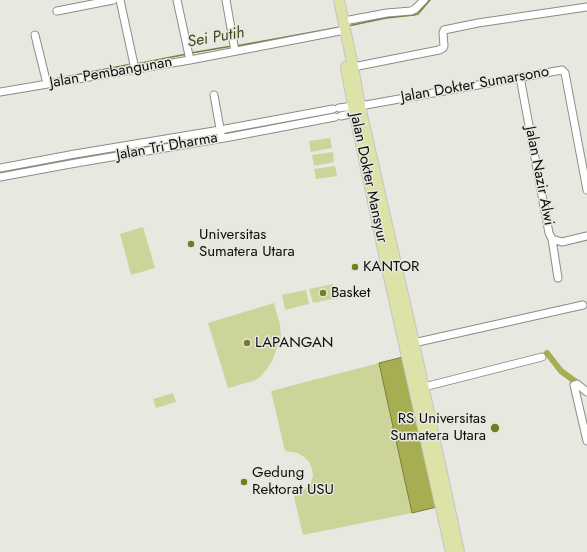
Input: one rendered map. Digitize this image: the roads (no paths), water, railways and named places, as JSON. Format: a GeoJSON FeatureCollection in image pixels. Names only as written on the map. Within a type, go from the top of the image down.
{"type":"FeatureCollection","features":[{"type":"Feature","properties":{"kind":"main road","name":"Jalan Dokter Mansyur"},"geometry":{"type":"LineString","coordinates":[[333,0],[353,67],[356,108]]}},
{"type":"Feature","properties":{"kind":"main road","name":"Jalan Dokter Mansyur"},"geometry":{"type":"LineString","coordinates":[[339,0],[356,108],[385,259],[412,355],[445,506],[459,552]]}},
{"type":"Feature","properties":{"kind":"main road","name":"Jalan Dokter Mansyur"},"geometry":{"type":"LineString","coordinates":[[445,506],[451,552]]}},
{"type":"Feature","properties":{"kind":"street"},"geometry":{"type":"LineString","coordinates":[[57,11],[113,0]]}},
{"type":"Feature","properties":{"kind":"street"},"geometry":{"type":"LineString","coordinates":[[120,0],[135,65]]}},
{"type":"Feature","properties":{"kind":"street"},"geometry":{"type":"LineString","coordinates":[[177,0],[189,56]]}},
{"type":"Feature","properties":{"kind":"street"},"geometry":{"type":"LineString","coordinates":[[226,0],[234,48]]}},
{"type":"Feature","properties":{"kind":"street","name":"Jalan Pembangunan"},"geometry":{"type":"LineString","coordinates":[[0,92],[342,26],[387,13],[411,11],[424,0]]}},
{"type":"Feature","properties":{"kind":"street"},"geometry":{"type":"LineString","coordinates":[[353,67],[441,49],[444,46],[444,29],[587,7]]}},
{"type":"Feature","properties":{"kind":"street"},"geometry":{"type":"LineString","coordinates":[[35,35],[46,82]]}},
{"type":"Feature","properties":{"kind":"street","name":"Jalan Dokter Sumarsono"},"geometry":{"type":"LineString","coordinates":[[356,108],[560,69],[565,73],[587,190]]}},
{"type":"Feature","properties":{"kind":"street","name":"Jalan Nazir Alwi"},"geometry":{"type":"LineString","coordinates":[[520,77],[549,233],[552,239],[562,242],[587,236]]}},
{"type":"Feature","properties":{"kind":"street"},"geometry":{"type":"LineString","coordinates":[[214,95],[222,138]]}},
{"type":"Feature","properties":{"kind":"street","name":"Jalan Tri Dharma"},"geometry":{"type":"LineString","coordinates":[[0,177],[257,132],[356,108]]}},
{"type":"Feature","properties":{"kind":"street","name":"Jalan Tri Dharma"},"geometry":{"type":"LineString","coordinates":[[0,168],[256,123],[337,112]]}},
{"type":"Feature","properties":{"kind":"street"},"geometry":{"type":"LineString","coordinates":[[256,123],[257,132]]}},
{"type":"Feature","properties":{"kind":"street"},"geometry":{"type":"LineString","coordinates":[[552,239],[558,278]]}},
{"type":"Feature","properties":{"kind":"street"},"geometry":{"type":"LineString","coordinates":[[409,344],[583,305]]}},
{"type":"Feature","properties":{"kind":"street"},"geometry":{"type":"LineString","coordinates":[[419,389],[542,357]]}},
{"type":"Feature","properties":{"kind":"street"},"geometry":{"type":"LineString","coordinates":[[587,392],[575,384],[574,386],[587,441]]}},
{"type":"Feature","properties":{"kind":"waterway","name":"Sei Putih"},"geometry":{"type":"LineString","coordinates":[[348,26],[386,18],[418,14],[430,0]]}},
{"type":"Feature","properties":{"kind":"waterway","name":"Sei Putih"},"geometry":{"type":"LineString","coordinates":[[236,46],[341,27]]}},
{"type":"Feature","properties":{"kind":"waterway","name":"Sei Putih"},"geometry":{"type":"LineString","coordinates":[[191,53],[232,46]]}},
{"type":"Feature","properties":{"kind":"waterway","name":"Sei Putih"},"geometry":{"type":"LineString","coordinates":[[136,64],[187,54]]}},
{"type":"Feature","properties":{"kind":"waterway","name":"Sei Putih"},"geometry":{"type":"LineString","coordinates":[[49,80],[132,64]]}},
{"type":"Feature","properties":{"kind":"waterway"},"geometry":{"type":"LineString","coordinates":[[547,353],[561,371],[580,385]]}},
{"type":"Feature","properties":{"kind":"place","name":"Universitas Sumatera Utara"},"geometry":{"type":"Point","coordinates":[191,244]}},
{"type":"Feature","properties":{"kind":"place","name":"KANTOR"},"geometry":{"type":"Point","coordinates":[355,267]}},
{"type":"Feature","properties":{"kind":"place","name":"Basket"},"geometry":{"type":"Point","coordinates":[323,293]}},
{"type":"Feature","properties":{"kind":"place","name":"LAPANGAN"},"geometry":{"type":"Point","coordinates":[247,343]}},
{"type":"Feature","properties":{"kind":"place","name":"RS Universitas Sumatera Utara"},"geometry":{"type":"Point","coordinates":[495,428]}},
{"type":"Feature","properties":{"kind":"place","name":"Gedung Rektorat USU"},"geometry":{"type":"Point","coordinates":[244,482]}}]}
